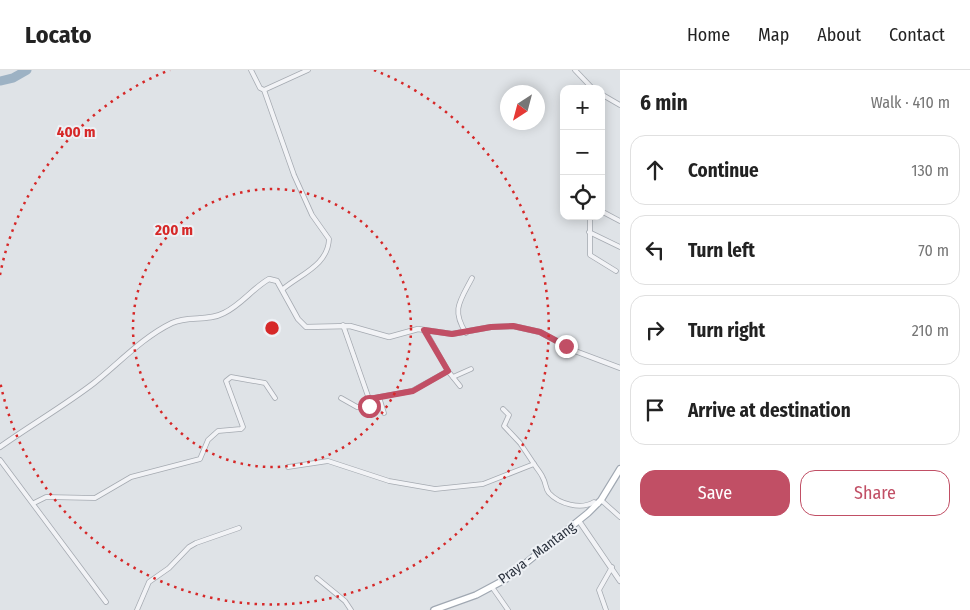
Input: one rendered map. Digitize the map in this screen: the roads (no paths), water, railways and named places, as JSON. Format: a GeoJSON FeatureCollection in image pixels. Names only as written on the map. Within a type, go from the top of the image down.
{"type":"FeatureCollection","features":[{"type":"Feature","properties":{"kind":"main road","name":"Praya - Mantang"},"geometry":{"type":"LineString","coordinates":[[434,610],[492,587],[506,579],[579,521],[599,502],[620,469]]}},
{"type":"Feature","properties":{"kind":"street"},"geometry":{"type":"LineString","coordinates":[[250,70],[260,88],[264,90],[294,175],[312,215],[329,239],[327,252],[323,260],[283,289]]}},
{"type":"Feature","properties":{"kind":"street"},"geometry":{"type":"LineString","coordinates":[[264,90],[308,70]]}},
{"type":"Feature","properties":{"kind":"street"},"geometry":{"type":"LineString","coordinates":[[575,70],[589,85]]}},
{"type":"Feature","properties":{"kind":"street"},"geometry":{"type":"LineString","coordinates":[[605,96],[620,105]]}},
{"type":"Feature","properties":{"kind":"street"},"geometry":{"type":"LineString","coordinates":[[605,213],[620,221]]}},
{"type":"Feature","properties":{"kind":"street"},"geometry":{"type":"LineString","coordinates":[[590,220],[590,255],[616,270]]}},
{"type":"Feature","properties":{"kind":"street"},"geometry":{"type":"LineString","coordinates":[[589,232],[620,247]]}},
{"type":"Feature","properties":{"kind":"street"},"geometry":{"type":"LineString","coordinates":[[466,333],[457,313],[460,301],[472,278]]}},
{"type":"Feature","properties":{"kind":"street"},"geometry":{"type":"LineString","coordinates":[[0,447],[52,414],[144,342],[171,324],[181,320],[208,319],[223,314],[242,303],[269,279],[277,281],[298,318],[306,327],[344,325],[389,337],[414,330],[446,334],[466,333],[506,326],[526,329],[553,338],[575,351],[620,368]]}},
{"type":"Feature","properties":{"kind":"street"},"geometry":{"type":"LineString","coordinates":[[341,398],[359,407],[368,406],[369,399],[344,325]]}},
{"type":"Feature","properties":{"kind":"street"},"geometry":{"type":"LineString","coordinates":[[424,330],[448,371],[460,386]]}},
{"type":"Feature","properties":{"kind":"street"},"geometry":{"type":"LineString","coordinates":[[453,377],[471,369]]}},
{"type":"Feature","properties":{"kind":"street"},"geometry":{"type":"LineString","coordinates":[[369,399],[413,391],[448,371]]}},
{"type":"Feature","properties":{"kind":"street"},"geometry":{"type":"LineString","coordinates":[[34,503],[46,497],[95,498],[131,477],[200,460],[212,435],[222,429],[241,430],[243,427],[226,380],[231,376],[265,383],[275,398]]}},
{"type":"Feature","properties":{"kind":"street"},"geometry":{"type":"LineString","coordinates":[[379,397],[384,413]]}},
{"type":"Feature","properties":{"kind":"street"},"geometry":{"type":"LineString","coordinates":[[503,409],[509,414],[504,426],[520,443],[543,476],[547,490],[556,497],[577,506],[587,506],[599,502],[620,517]]}},
{"type":"Feature","properties":{"kind":"street"},"geometry":{"type":"LineString","coordinates":[[0,460],[34,503],[106,602]]}},
{"type":"Feature","properties":{"kind":"street"},"geometry":{"type":"LineString","coordinates":[[288,467],[328,461],[389,481],[435,489],[483,484],[534,464]]}},
{"type":"Feature","properties":{"kind":"street"},"geometry":{"type":"LineString","coordinates":[[579,521],[620,580]]}},
{"type":"Feature","properties":{"kind":"street"},"geometry":{"type":"LineString","coordinates":[[137,610],[149,582],[169,568],[189,547],[239,528]]}},
{"type":"Feature","properties":{"kind":"street"},"geometry":{"type":"LineString","coordinates":[[606,610],[599,590],[612,567]]}},
{"type":"Feature","properties":{"kind":"street"},"geometry":{"type":"LineString","coordinates":[[317,578],[345,601],[351,610]]}},
{"type":"Feature","properties":{"kind":"street"},"geometry":{"type":"LineString","coordinates":[[492,587],[508,610]]}},
{"type":"Feature","properties":{"kind":"waterway"},"geometry":{"type":"LineString","coordinates":[[0,81],[13,78],[27,70]]}}]}
